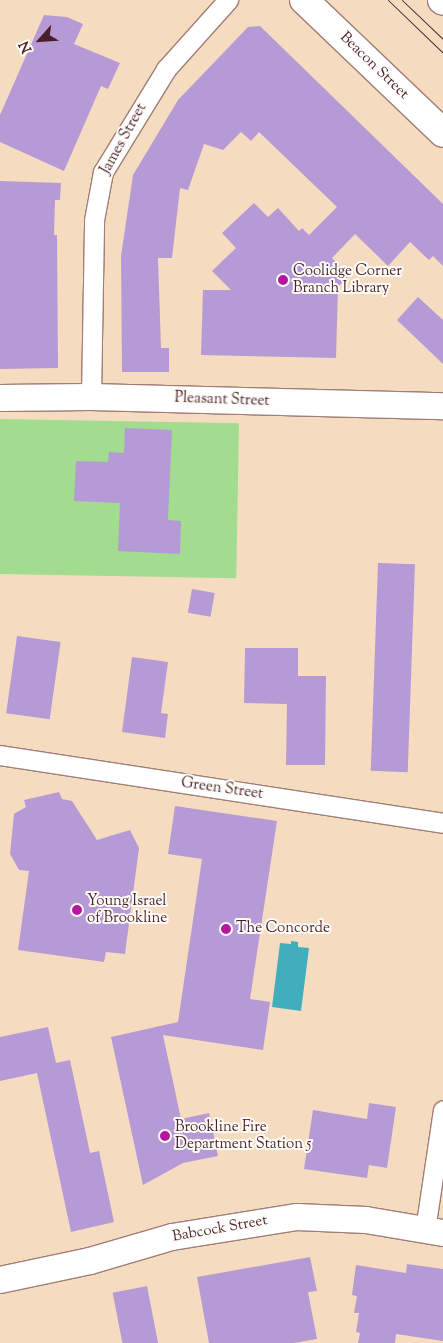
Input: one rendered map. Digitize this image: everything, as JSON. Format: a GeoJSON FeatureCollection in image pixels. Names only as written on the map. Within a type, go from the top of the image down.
{"type":"FeatureCollection","features":[{"type":"Feature","properties":{"kind":"main road","name":"Beacon Street"},"geometry":{"type":"LineString","coordinates":[[304,0],[443,132]]}},
{"type":"Feature","properties":{"kind":"street","name":"James Street"},"geometry":{"type":"LineString","coordinates":[[91,397],[94,220],[104,172],[166,70],[228,0]]}},
{"type":"Feature","properties":{"kind":"street","name":"Pleasant Street"},"geometry":{"type":"LineString","coordinates":[[0,398],[91,397],[443,406]]}},
{"type":"Feature","properties":{"kind":"street","name":"Green Street"},"geometry":{"type":"LineString","coordinates":[[0,756],[443,823]]}},
{"type":"Feature","properties":{"kind":"street"},"geometry":{"type":"LineString","coordinates":[[434,1232],[443,1110]]}},
{"type":"Feature","properties":{"kind":"street","name":"Babcock Street"},"geometry":{"type":"LineString","coordinates":[[0,1280],[90,1260],[172,1237],[297,1217],[366,1220],[434,1232]]}},
{"type":"Feature","properties":{"kind":"green space"},"geometry":{"type":"Polygon","coordinates":[[[0,419],[239,423],[236,578],[0,574],[0,419]]]}},
{"type":"Feature","properties":{"kind":"water"},"geometry":{"type":"Polygon","coordinates":[[[291,941],[298,942],[298,947],[309,948],[301,1011],[272,1007],[280,943],[291,944],[291,941]]]}},
{"type":"Feature","properties":{"kind":"building"},"geometry":{"type":"Polygon","coordinates":[[[44,15],[67,17],[83,24],[74,44],[120,63],[108,89],[101,86],[64,171],[0,142],[0,115],[44,15]]]}},
{"type":"Feature","properties":{"kind":"building"},"geometry":{"type":"Polygon","coordinates":[[[260,26],[443,204],[443,266],[433,256],[429,260],[410,242],[388,266],[355,234],[332,258],[349,276],[338,287],[336,358],[201,355],[203,290],[231,290],[212,271],[236,248],[222,233],[254,203],[268,217],[278,208],[299,231],[302,228],[309,235],[337,207],[259,132],[251,141],[241,132],[223,150],[204,144],[188,190],[180,188],[172,258],[158,258],[161,348],[169,348],[169,372],[122,372],[121,256],[133,175],[178,100],[248,27],[260,26]]]}},
{"type":"Feature","properties":{"kind":"building"},"geometry":{"type":"Polygon","coordinates":[[[0,181],[61,183],[60,200],[55,200],[54,235],[57,235],[58,368],[0,369],[0,181]]]}},
{"type":"Feature","properties":{"kind":"building"},"geometry":{"type":"Polygon","coordinates":[[[418,297],[443,320],[443,364],[397,320],[418,297]]]}},
{"type":"Feature","properties":{"kind":"building"},"geometry":{"type":"Polygon","coordinates":[[[125,428],[172,430],[168,520],[181,521],[180,554],[118,551],[120,503],[74,501],[76,461],[108,462],[109,452],[124,453],[125,428]]]}},
{"type":"Feature","properties":{"kind":"building"},"geometry":{"type":"Polygon","coordinates":[[[378,563],[415,564],[408,772],[371,771],[378,563]]]}},
{"type":"Feature","properties":{"kind":"building"},"geometry":{"type":"Polygon","coordinates":[[[192,589],[215,593],[210,617],[188,613],[192,589]]]}},
{"type":"Feature","properties":{"kind":"building"},"geometry":{"type":"Polygon","coordinates":[[[17,636],[61,642],[50,719],[6,713],[17,636]]]}},
{"type":"Feature","properties":{"kind":"building"},"geometry":{"type":"Polygon","coordinates":[[[245,648],[298,648],[298,676],[326,676],[325,765],[286,765],[287,704],[244,703],[245,648]]]}},
{"type":"Feature","properties":{"kind":"building"},"geometry":{"type":"Polygon","coordinates":[[[132,657],[168,662],[161,713],[168,714],[165,738],[122,732],[132,657]]]}},
{"type":"Feature","properties":{"kind":"building","name":"Young Israel of Brookline"},"geometry":{"type":"Polygon","coordinates":[[[59,792],[62,799],[72,801],[97,840],[130,830],[139,848],[125,954],[106,952],[104,962],[18,950],[29,871],[19,870],[10,854],[14,814],[26,807],[24,800],[59,792]]]}},
{"type":"Feature","properties":{"kind":"building","name":"The Concorde"},"geometry":{"type":"Polygon","coordinates":[[[175,806],[277,821],[250,999],[270,1002],[263,1050],[163,1035],[181,1119],[209,1113],[218,1156],[183,1163],[143,1185],[111,1037],[178,1022],[202,859],[168,854],[175,806]]]}},
{"type":"Feature","properties":{"kind":"building"},"geometry":{"type":"Polygon","coordinates":[[[48,1027],[56,1063],[70,1060],[90,1153],[99,1151],[114,1222],[71,1232],[37,1073],[0,1081],[0,1037],[48,1027]]]}},
{"type":"Feature","properties":{"kind":"building"},"geometry":{"type":"Polygon","coordinates":[[[369,1103],[396,1107],[387,1168],[369,1165],[367,1178],[304,1169],[313,1110],[367,1119],[369,1103]]]}},
{"type":"Feature","properties":{"kind":"building"},"geometry":{"type":"Polygon","coordinates":[[[310,1257],[317,1291],[308,1292],[317,1339],[294,1343],[209,1343],[197,1277],[310,1257]]]}},
{"type":"Feature","properties":{"kind":"building"},"geometry":{"type":"Polygon","coordinates":[[[407,1264],[443,1269],[443,1341],[396,1334],[395,1343],[358,1343],[360,1333],[356,1332],[359,1313],[354,1313],[357,1296],[352,1295],[356,1265],[406,1273],[407,1264]]]}},
{"type":"Feature","properties":{"kind":"building"},"geometry":{"type":"Polygon","coordinates":[[[147,1286],[158,1343],[122,1343],[113,1293],[147,1286]]]}},
{"type":"Feature","properties":{"kind":"tram line"},"geometry":{"type":"LineString","coordinates":[[388,0],[443,53]]}},
{"type":"Feature","properties":{"kind":"tram line"},"geometry":{"type":"LineString","coordinates":[[402,0],[443,39]]}},
{"type":"Feature","properties":{"kind":"place","name":"Coolidge Corner Branch Library"},"geometry":{"type":"Point","coordinates":[283,280]}},
{"type":"Feature","properties":{"kind":"place","name":"Young Israel of Brookline"},"geometry":{"type":"Point","coordinates":[77,910]}},
{"type":"Feature","properties":{"kind":"place","name":"The Concorde"},"geometry":{"type":"Point","coordinates":[226,929]}},
{"type":"Feature","properties":{"kind":"place","name":"Brookline Fire Department Station 5"},"geometry":{"type":"Point","coordinates":[165,1136]}}]}
